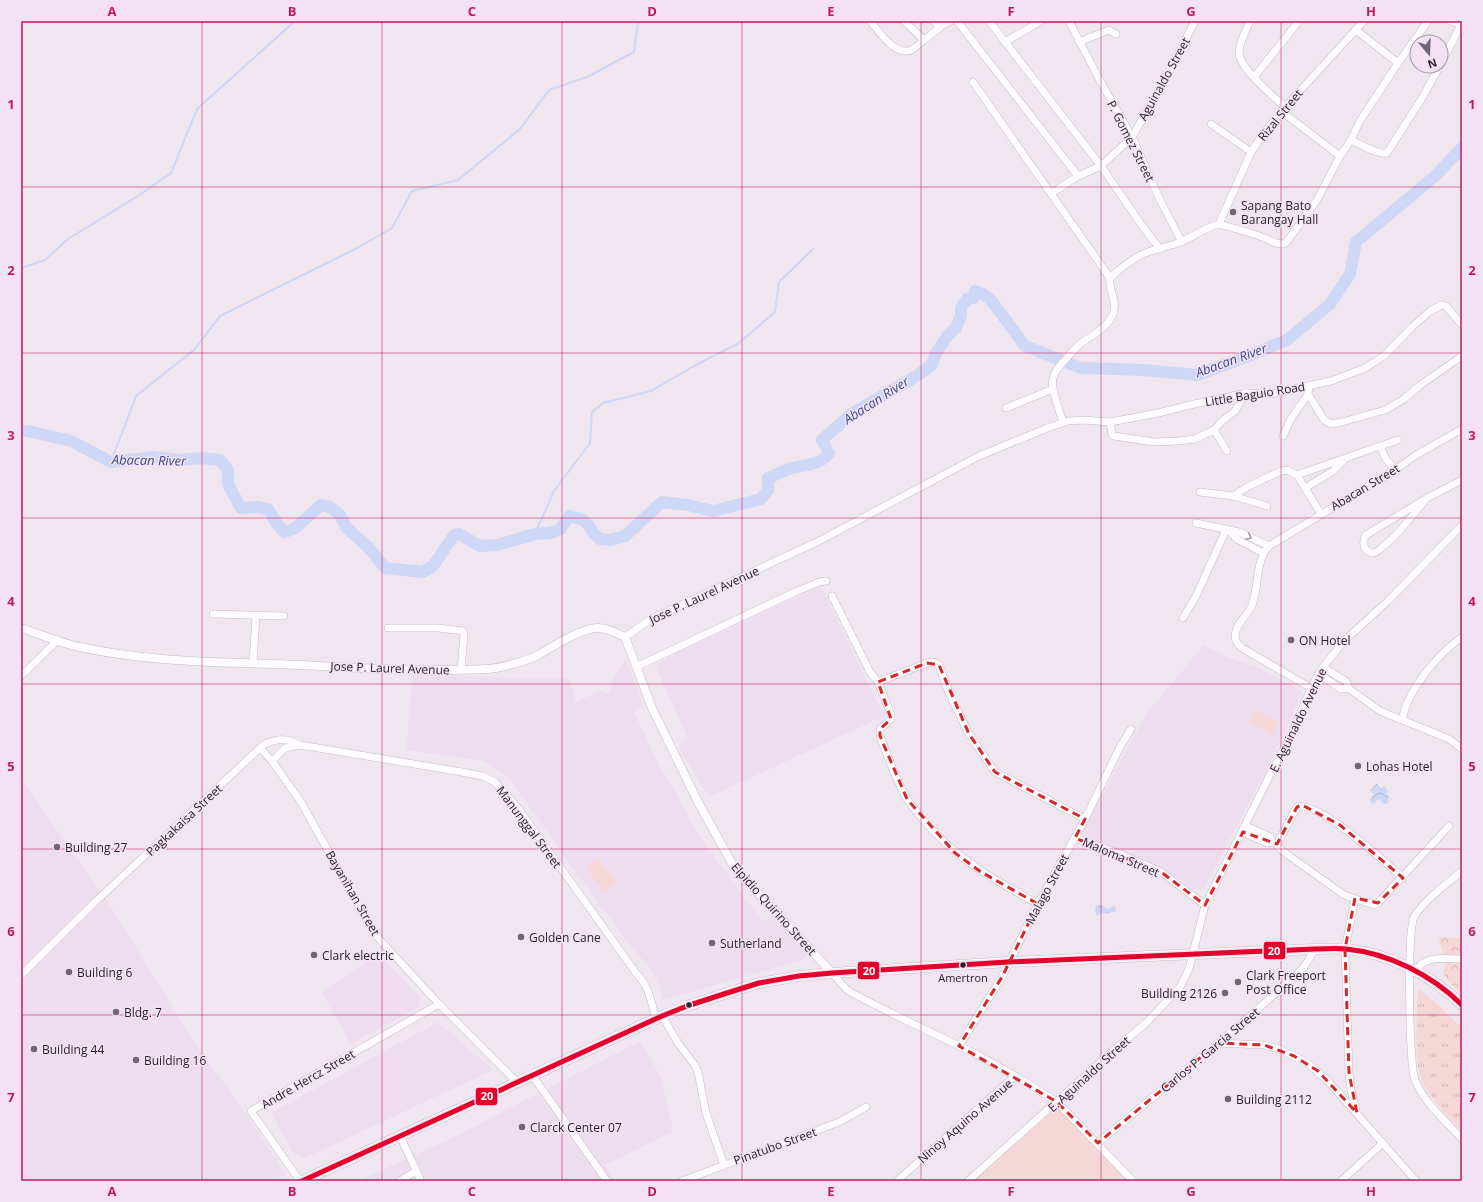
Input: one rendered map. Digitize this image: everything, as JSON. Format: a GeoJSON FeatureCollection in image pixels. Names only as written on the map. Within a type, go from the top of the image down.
{"type":"FeatureCollection","features":[{"type":"Feature","properties":{"kind":"main road"},"geometry":{"type":"LineString","coordinates":[[301,1181],[659,1017],[687,1006],[759,983],[799,976],[1008,962],[1345,949],[1379,956],[1412,969],[1433,980],[1462,1005]]}},
{"type":"Feature","properties":{"kind":"street"},"geometry":{"type":"LineString","coordinates":[[870,21],[895,49],[903,52],[912,50],[951,21]]}},
{"type":"Feature","properties":{"kind":"street"},"geometry":{"type":"LineString","coordinates":[[904,21],[924,40]]}},
{"type":"Feature","properties":{"kind":"street"},"geometry":{"type":"LineString","coordinates":[[934,21],[940,28]]}},
{"type":"Feature","properties":{"kind":"street"},"geometry":{"type":"LineString","coordinates":[[957,21],[1078,176]]}},
{"type":"Feature","properties":{"kind":"street"},"geometry":{"type":"LineString","coordinates":[[989,21],[1101,166],[1160,250]]}},
{"type":"Feature","properties":{"kind":"street"},"geometry":{"type":"LineString","coordinates":[[1005,42],[1041,21]]}},
{"type":"Feature","properties":{"kind":"street","name":"P. Gomez Street"},"geometry":{"type":"LineString","coordinates":[[1069,21],[1079,42],[1132,137],[1160,200],[1182,242]]}},
{"type":"Feature","properties":{"kind":"street","name":"Aguinaldo Street"},"geometry":{"type":"LineString","coordinates":[[1052,193],[1078,176],[1101,166],[1132,137],[1160,89],[1195,21]]}},
{"type":"Feature","properties":{"kind":"street"},"geometry":{"type":"LineString","coordinates":[[1250,21],[1243,38],[1239,54],[1242,63],[1283,109],[1340,156]]}},
{"type":"Feature","properties":{"kind":"street"},"geometry":{"type":"LineString","coordinates":[[1254,77],[1299,21]]}},
{"type":"Feature","properties":{"kind":"street","name":"Rizal Street"},"geometry":{"type":"LineString","coordinates":[[1219,224],[1251,152],[1262,134],[1364,21]]}},
{"type":"Feature","properties":{"kind":"street"},"geometry":{"type":"LineString","coordinates":[[1110,278],[1139,256],[1182,242],[1207,227],[1219,224],[1258,235],[1279,244],[1283,245],[1286,243],[1316,200],[1340,156],[1351,140],[1360,120],[1398,62],[1428,21]]}},
{"type":"Feature","properties":{"kind":"street"},"geometry":{"type":"LineString","coordinates":[[1449,48],[1462,24],[1450,21]]}},
{"type":"Feature","properties":{"kind":"street"},"geometry":{"type":"LineString","coordinates":[[1079,42],[1109,30],[1116,34]]}},
{"type":"Feature","properties":{"kind":"street"},"geometry":{"type":"LineString","coordinates":[[1356,30],[1398,62]]}},
{"type":"Feature","properties":{"kind":"street"},"geometry":{"type":"LineString","coordinates":[[1351,140],[1384,154],[1389,151],[1436,74]]}},
{"type":"Feature","properties":{"kind":"street"},"geometry":{"type":"LineString","coordinates":[[973,82],[1110,278],[1110,288],[1115,304],[1110,320],[1101,329],[1084,340],[1072,351],[1055,372],[1053,378],[1053,388],[1063,422]]}},
{"type":"Feature","properties":{"kind":"street"},"geometry":{"type":"LineString","coordinates":[[1211,124],[1251,152]]}},
{"type":"Feature","properties":{"kind":"street","name":"Little Baguio Road"},"geometry":{"type":"LineString","coordinates":[[1063,422],[1083,420],[1110,422],[1158,413],[1246,393],[1270,394],[1309,390],[1365,368],[1384,356],[1412,327],[1430,311],[1439,306],[1446,306],[1462,325]]}},
{"type":"Feature","properties":{"kind":"street"},"geometry":{"type":"LineString","coordinates":[[1309,390],[1324,420],[1331,424],[1342,422],[1385,410],[1404,399],[1419,386],[1462,356]]}},
{"type":"Feature","properties":{"kind":"street"},"geometry":{"type":"LineString","coordinates":[[1006,408],[1053,388]]}},
{"type":"Feature","properties":{"kind":"street"},"geometry":{"type":"LineString","coordinates":[[1283,436],[1291,419],[1309,390]]}},
{"type":"Feature","properties":{"kind":"street"},"geometry":{"type":"LineString","coordinates":[[1110,422],[1112,434],[1154,442],[1195,439],[1214,430],[1221,422],[1235,412],[1246,393]]}},
{"type":"Feature","properties":{"kind":"street","name":"Jose P. Laurel Avenue"},"geometry":{"type":"LineString","coordinates":[[21,628],[78,647],[123,655],[188,661],[421,670],[489,669],[538,656],[584,631],[596,628],[606,629],[625,637],[651,619],[819,541],[979,456],[1063,422]]}},
{"type":"Feature","properties":{"kind":"street","name":"Abacan Street"},"geometry":{"type":"LineString","coordinates":[[1311,688],[1242,648],[1238,645],[1235,638],[1236,629],[1252,607],[1257,588],[1257,572],[1263,553],[1269,546],[1395,470],[1416,455],[1462,429]]}},
{"type":"Feature","properties":{"kind":"street"},"geometry":{"type":"LineString","coordinates":[[1214,430],[1227,451]]}},
{"type":"Feature","properties":{"kind":"street"},"geometry":{"type":"LineString","coordinates":[[1297,475],[1398,440]]}},
{"type":"Feature","properties":{"kind":"street"},"geometry":{"type":"LineString","coordinates":[[1380,446],[1386,459],[1395,470]]}},
{"type":"Feature","properties":{"kind":"street"},"geometry":{"type":"LineString","coordinates":[[1305,488],[1333,471],[1345,458]]}},
{"type":"Feature","properties":{"kind":"street"},"geometry":{"type":"LineString","coordinates":[[1233,496],[1249,486],[1281,471],[1287,470],[1297,475],[1321,514]]}},
{"type":"Feature","properties":{"kind":"street"},"geometry":{"type":"LineString","coordinates":[[1428,498],[1402,528],[1378,552],[1372,553],[1366,550],[1363,541],[1366,535],[1428,498],[1461,482]]}},
{"type":"Feature","properties":{"kind":"street"},"geometry":{"type":"LineString","coordinates":[[1200,492],[1233,496],[1267,506]]}},
{"type":"Feature","properties":{"kind":"street"},"geometry":{"type":"LineString","coordinates":[[1391,519],[1402,528]]}},
{"type":"Feature","properties":{"kind":"street"},"geometry":{"type":"LineString","coordinates":[[1196,523],[1239,532],[1269,546]]}},
{"type":"Feature","properties":{"kind":"street","name":"E. Aguinaldo Avenue"},"geometry":{"type":"LineString","coordinates":[[1192,954],[1205,905],[1275,765],[1292,736],[1311,688],[1323,667],[1344,641],[1388,601],[1462,525]]}},
{"type":"Feature","properties":{"kind":"street"},"geometry":{"type":"LineString","coordinates":[[1227,530],[1237,539],[1263,553]]}},
{"type":"Feature","properties":{"kind":"street"},"geometry":{"type":"LineString","coordinates":[[1183,618],[1203,583],[1227,530]]}},
{"type":"Feature","properties":{"kind":"street"},"geometry":{"type":"LineString","coordinates":[[636,667],[795,592],[818,582],[826,581]]}},
{"type":"Feature","properties":{"kind":"street"},"geometry":{"type":"LineString","coordinates":[[832,596],[870,672],[878,682],[891,714],[891,719],[880,729],[880,736],[894,772],[907,799],[930,828],[956,853],[981,872],[1038,904]]}},
{"type":"Feature","properties":{"kind":"street"},"geometry":{"type":"LineString","coordinates":[[213,614],[284,616]]}},
{"type":"Feature","properties":{"kind":"street"},"geometry":{"type":"LineString","coordinates":[[253,663],[256,616]]}},
{"type":"Feature","properties":{"kind":"street"},"geometry":{"type":"LineString","coordinates":[[388,628],[438,628],[463,631],[461,670]]}},
{"type":"Feature","properties":{"kind":"street","name":"Elpidio Quirino Street"},"geometry":{"type":"LineString","coordinates":[[625,637],[644,692],[698,802],[734,867],[846,989],[959,1046],[1015,1076],[1057,1102],[1133,1181]]}},
{"type":"Feature","properties":{"kind":"street"},"geometry":{"type":"LineString","coordinates":[[1402,720],[1404,710],[1419,681],[1451,645],[1462,637]]}},
{"type":"Feature","properties":{"kind":"street"},"geometry":{"type":"LineString","coordinates":[[21,676],[58,640]]}},
{"type":"Feature","properties":{"kind":"street"},"geometry":{"type":"LineString","coordinates":[[878,682],[927,663],[934,662],[939,665],[949,693],[969,734],[995,772],[1086,819]]}},
{"type":"Feature","properties":{"kind":"street"},"geometry":{"type":"LineString","coordinates":[[1323,667],[1347,682],[1348,688]]}},
{"type":"Feature","properties":{"kind":"street"},"geometry":{"type":"LineString","coordinates":[[1319,674],[1341,689],[1348,688],[1380,711],[1449,739],[1462,749]]}},
{"type":"Feature","properties":{"kind":"street","name":"Malago Street"},"geometry":{"type":"LineString","coordinates":[[959,1046],[999,982],[1038,904],[1086,819],[1120,747],[1131,729]]}},
{"type":"Feature","properties":{"kind":"street"},"geometry":{"type":"LineString","coordinates":[[278,740],[284,748],[272,761],[260,748],[268,742],[278,740]]}},
{"type":"Feature","properties":{"kind":"street","name":"Manunggal Street"},"geometry":{"type":"LineString","coordinates":[[278,740],[290,740],[300,745],[483,776],[495,782],[518,808],[636,973],[644,981],[659,1017],[694,1064],[698,1072],[706,1113],[724,1165]]}},
{"type":"Feature","properties":{"kind":"street","name":"Manunggal Street"},"geometry":{"type":"LineString","coordinates":[[284,748],[300,745]]}},
{"type":"Feature","properties":{"kind":"street","name":"Pagkakaisa Street"},"geometry":{"type":"LineString","coordinates":[[21,975],[94,903],[260,748]]}},
{"type":"Feature","properties":{"kind":"street","name":"Bayanihan Street"},"geometry":{"type":"LineString","coordinates":[[272,761],[301,802],[367,921],[379,939],[439,1004],[517,1082]]}},
{"type":"Feature","properties":{"kind":"street"},"geometry":{"type":"LineString","coordinates":[[1274,843],[1297,806],[1302,805],[1340,825],[1403,878]]}},
{"type":"Feature","properties":{"kind":"street"},"geometry":{"type":"LineString","coordinates":[[1244,829],[1270,837],[1281,850],[1344,895],[1374,905],[1378,903],[1403,878],[1449,826]]}},
{"type":"Feature","properties":{"kind":"street","name":"Maloma Street"},"geometry":{"type":"LineString","coordinates":[[1075,838],[1120,854],[1161,872],[1205,905]]}},
{"type":"Feature","properties":{"kind":"street"},"geometry":{"type":"LineString","coordinates":[[1462,871],[1425,904],[1414,918],[1411,930],[1411,1045],[1414,1076],[1425,1098],[1462,1139]]}},
{"type":"Feature","properties":{"kind":"street"},"geometry":{"type":"LineString","coordinates":[[1355,899],[1345,949],[1349,1073],[1351,1090],[1357,1113]]}},
{"type":"Feature","properties":{"kind":"street","name":"Carlos P. Garcia Street"},"geometry":{"type":"LineString","coordinates":[[1098,1143],[1218,1044],[1295,976],[1304,966],[1315,949]]}},
{"type":"Feature","properties":{"kind":"street","name":"E. Aguinaldo Street"},"geometry":{"type":"LineString","coordinates":[[968,1181],[1145,1024],[1170,999],[1184,980],[1189,969],[1192,954]]}},
{"type":"Feature","properties":{"kind":"street"},"geometry":{"type":"LineString","coordinates":[[1412,969],[1428,959],[1462,959]]}},
{"type":"Feature","properties":{"kind":"street","name":"Andre Hercz Street"},"geometry":{"type":"LineString","coordinates":[[301,1181],[251,1111],[439,1004]]}},
{"type":"Feature","properties":{"kind":"street"},"geometry":{"type":"LineString","coordinates":[[1218,1044],[1264,1045],[1279,1049],[1294,1056],[1318,1071],[1416,1181]]}},
{"type":"Feature","properties":{"kind":"street"},"geometry":{"type":"LineString","coordinates":[[532,1075],[608,1181]]}},
{"type":"Feature","properties":{"kind":"street","name":"Ninoy Aquino Avenue"},"geometry":{"type":"LineString","coordinates":[[897,1181],[1015,1076]]}},
{"type":"Feature","properties":{"kind":"street","name":"Pinatubo Street"},"geometry":{"type":"LineString","coordinates":[[682,1181],[832,1125],[866,1107]]}},
{"type":"Feature","properties":{"kind":"street"},"geometry":{"type":"LineString","coordinates":[[400,1136],[421,1181]]}},
{"type":"Feature","properties":{"kind":"street"},"geometry":{"type":"LineString","coordinates":[[1342,1181],[1383,1143]]}},
{"type":"Feature","properties":{"kind":"street"},"geometry":{"type":"LineString","coordinates":[[400,1181],[416,1171]]}},
{"type":"Feature","properties":{"kind":"highlighted area"},"geometry":{"type":"Polygon","coordinates":[[[927,663],[939,665],[969,734],[995,772],[1085,819],[1075,838],[1161,872],[1205,905],[1243,832],[1277,844],[1297,807],[1302,805],[1340,825],[1403,878],[1378,903],[1355,898],[1350,923],[1345,949],[1349,1073],[1357,1113],[1318,1071],[1294,1056],[1264,1045],[1218,1043],[1098,1143],[1057,1102],[959,1046],[1002,977],[1038,904],[981,872],[955,853],[907,799],[880,736],[880,729],[891,719],[878,682],[927,663]]]}},
{"type":"Feature","properties":{"kind":"shaded area"},"geometry":{"type":"Polygon","coordinates":[[[821,586],[884,716],[709,797],[677,745],[688,739],[655,665],[675,654],[821,586]]]}},
{"type":"Feature","properties":{"kind":"shaded area"},"geometry":{"type":"Polygon","coordinates":[[[1204,645],[1227,657],[1259,668],[1302,692],[1272,759],[1204,889],[1198,890],[1151,863],[1085,838],[1082,835],[1082,832],[1147,713],[1204,645]]]}},
{"type":"Feature","properties":{"kind":"shaded area"},"geometry":{"type":"Polygon","coordinates":[[[626,659],[644,707],[633,710],[659,765],[672,785],[692,824],[706,846],[763,922],[774,914],[807,955],[805,959],[663,1000],[656,976],[620,932],[566,859],[511,780],[484,761],[406,750],[413,674],[504,678],[569,678],[576,702],[601,691],[609,694],[614,678],[626,659]]]}},
{"type":"Feature","properties":{"kind":"shaded area"},"geometry":{"type":"Polygon","coordinates":[[[21,779],[111,907],[196,1045],[240,1105],[286,1174],[272,1181],[21,1181],[21,779]]]}},
{"type":"Feature","properties":{"kind":"shaded area"},"geometry":{"type":"Polygon","coordinates":[[[378,953],[420,998],[419,1007],[351,1044],[322,993],[378,953]]]}},
{"type":"Feature","properties":{"kind":"shaded area"},"geometry":{"type":"Polygon","coordinates":[[[438,1022],[493,1070],[305,1158],[294,1154],[271,1113],[438,1022]]]}},
{"type":"Feature","properties":{"kind":"shaded area"},"geometry":{"type":"Polygon","coordinates":[[[640,1041],[661,1077],[673,1131],[605,1165],[615,1181],[358,1181],[452,1138],[640,1041]]]}},
{"type":"Feature","properties":{"kind":"green space"},"geometry":{"type":"Polygon","coordinates":[[[1255,709],[1279,722],[1272,735],[1248,722],[1255,709]]]}},
{"type":"Feature","properties":{"kind":"green space"},"geometry":{"type":"Polygon","coordinates":[[[598,858],[617,882],[605,892],[586,868],[598,858]]]}},
{"type":"Feature","properties":{"kind":"green space"},"geometry":{"type":"Polygon","coordinates":[[[1438,937],[1462,938],[1462,994],[1454,988],[1443,973],[1446,963],[1438,937]]]}},
{"type":"Feature","properties":{"kind":"green space"},"geometry":{"type":"Polygon","coordinates":[[[1418,989],[1436,1003],[1462,1028],[1462,1131],[1434,1099],[1421,1078],[1416,1047],[1418,989]]]}},
{"type":"Feature","properties":{"kind":"green space"},"geometry":{"type":"Polygon","coordinates":[[[1058,1104],[1129,1181],[972,1181],[1058,1104]]]}},
{"type":"Feature","properties":{"kind":"water"},"geometry":{"type":"Polygon","coordinates":[[[1377,783],[1381,788],[1384,786],[1388,791],[1386,793],[1389,797],[1388,803],[1384,804],[1379,799],[1373,804],[1369,800],[1374,795],[1370,790],[1377,783]]]}},
{"type":"Feature","properties":{"kind":"water"},"geometry":{"type":"Polygon","coordinates":[[[1100,904],[1108,909],[1113,906],[1116,908],[1115,912],[1096,915],[1095,908],[1100,904]]]}},
{"type":"Feature","properties":{"kind":"waterway"},"geometry":{"type":"LineString","coordinates":[[21,268],[45,260],[68,239],[138,196],[171,173],[197,109],[295,21]]}},
{"type":"Feature","properties":{"kind":"waterway"},"geometry":{"type":"LineString","coordinates":[[111,462],[136,396],[195,349],[220,316],[357,248],[392,228],[412,191],[458,180],[520,129],[549,90],[587,77],[634,52],[638,21]]}},
{"type":"Feature","properties":{"kind":"waterway","name":"Abacan River"},"geometry":{"type":"LineString","coordinates":[[21,431],[28,431],[71,441],[111,462],[154,457],[178,460],[201,458],[220,460],[228,470],[228,484],[241,508],[256,507],[268,509],[284,532],[294,529],[321,505],[330,507],[340,515],[346,527],[370,549],[385,568],[423,572],[433,566],[454,535],[459,534],[480,546],[497,545],[535,534],[551,533],[560,529],[570,516],[583,520],[589,525],[593,533],[600,539],[611,540],[625,536],[662,502],[688,505],[713,511],[761,499],[768,490],[768,478],[789,469],[816,463],[821,460],[829,453],[822,440],[851,414],[910,380],[931,366],[936,353],[948,335],[956,328],[961,316],[961,308],[967,299],[973,298],[975,291],[983,294],[991,300],[1025,346],[1081,368],[1144,370],[1197,375],[1287,340],[1330,304],[1350,274],[1356,242],[1434,177],[1462,148]]}},
{"type":"Feature","properties":{"kind":"waterway"},"geometry":{"type":"LineString","coordinates":[[535,534],[554,491],[590,443],[592,412],[603,403],[651,391],[694,366],[739,343],[775,312],[779,282],[813,249]]}},
{"type":"Feature","properties":{"kind":"transit line","name":"20"},"geometry":{"type":"LineString","coordinates":[[302,1181],[662,1016],[687,1006],[759,983],[799,976],[1008,962],[1342,949],[1362,951],[1378,955],[1408,967],[1437,984],[1462,1005]]}},
{"type":"Feature","properties":{"kind":"place","name":"Sapang Bato Barangay Hall"},"geometry":{"type":"Point","coordinates":[1233,212]}},
{"type":"Feature","properties":{"kind":"place","name":"ON Hotel"},"geometry":{"type":"Point","coordinates":[1291,640]}},
{"type":"Feature","properties":{"kind":"place","name":"Lohas Hotel"},"geometry":{"type":"Point","coordinates":[1358,766]}},
{"type":"Feature","properties":{"kind":"place","name":"Building 27"},"geometry":{"type":"Point","coordinates":[57,847]}},
{"type":"Feature","properties":{"kind":"place","name":"Golden Cane"},"geometry":{"type":"Point","coordinates":[521,937]}},
{"type":"Feature","properties":{"kind":"place","name":"Sutherland"},"geometry":{"type":"Point","coordinates":[712,943]}},
{"type":"Feature","properties":{"kind":"place","name":"Clark electric"},"geometry":{"type":"Point","coordinates":[314,955]}},
{"type":"Feature","properties":{"kind":"place","name":"Amertron"},"geometry":{"type":"Point","coordinates":[963,965]}},
{"type":"Feature","properties":{"kind":"place","name":"Building 6"},"geometry":{"type":"Point","coordinates":[69,972]}},
{"type":"Feature","properties":{"kind":"place","name":"Clark Freeport Post Office"},"geometry":{"type":"Point","coordinates":[1238,982]}},
{"type":"Feature","properties":{"kind":"place","name":"Building 2126"},"geometry":{"type":"Point","coordinates":[1225,993]}},
{"type":"Feature","properties":{"kind":"place","name":"Bldg. 7"},"geometry":{"type":"Point","coordinates":[116,1012]}},
{"type":"Feature","properties":{"kind":"place","name":"Building 44"},"geometry":{"type":"Point","coordinates":[34,1049]}},
{"type":"Feature","properties":{"kind":"place","name":"Building 16"},"geometry":{"type":"Point","coordinates":[136,1060]}},
{"type":"Feature","properties":{"kind":"place","name":"Building 2112"},"geometry":{"type":"Point","coordinates":[1228,1099]}},
{"type":"Feature","properties":{"kind":"place","name":"Clarck Center 07"},"geometry":{"type":"Point","coordinates":[522,1127]}}]}
